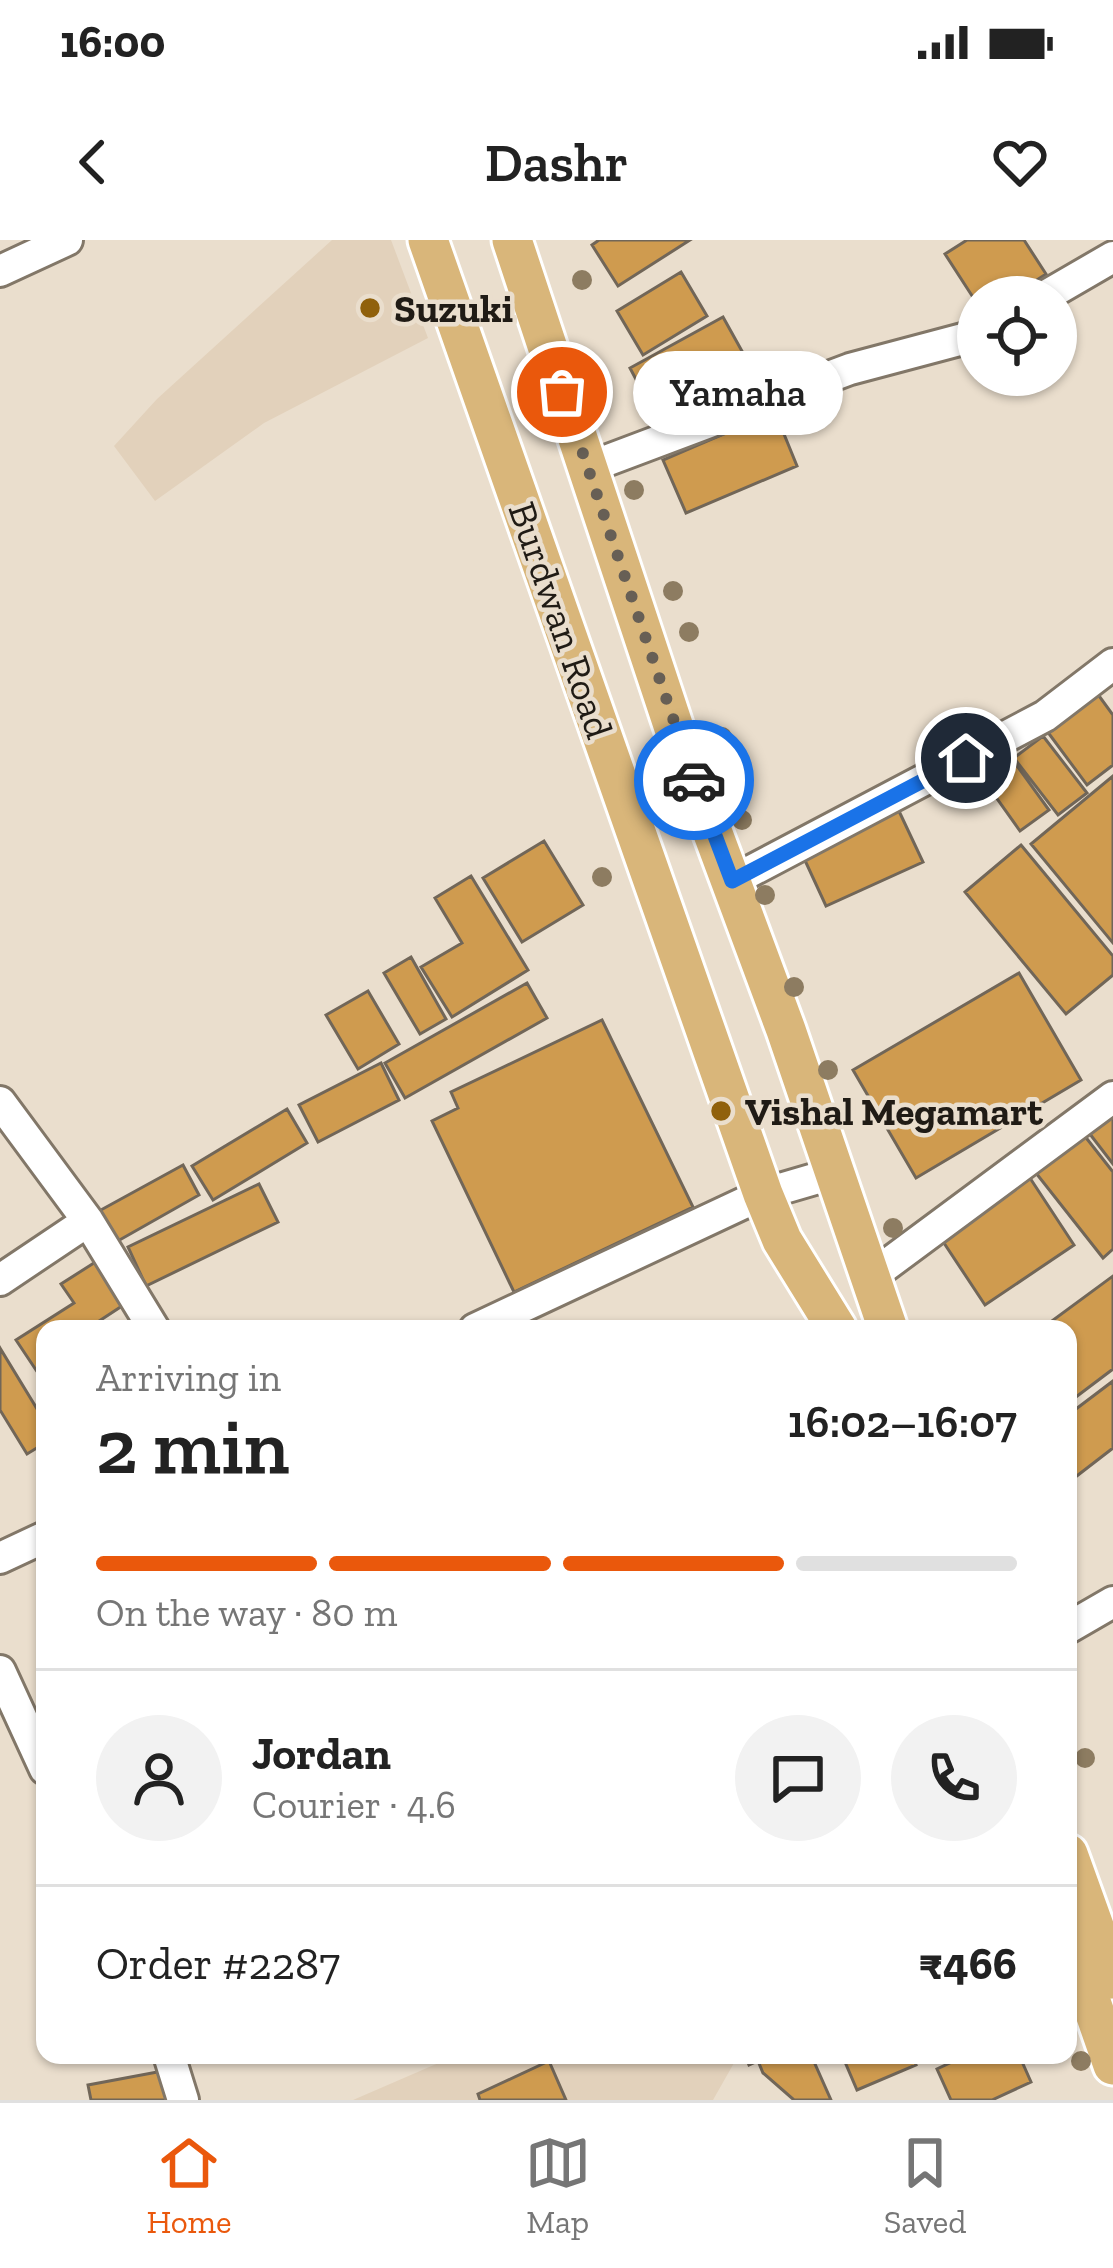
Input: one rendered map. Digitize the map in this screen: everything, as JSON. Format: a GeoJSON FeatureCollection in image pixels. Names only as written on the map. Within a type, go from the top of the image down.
{"type":"FeatureCollection","features":[{"type":"Feature","properties":{"kind":"main road","name":"Burdwan Road"},"geometry":{"type":"LineString","coordinates":[[428,240],[763,1194],[782,1240],[831,1320]]}},
{"type":"Feature","properties":{"kind":"main road","name":"Burdwan Road"},"geometry":{"type":"LineString","coordinates":[[512,240],[676,734],[836,1173],[884,1320]]}},
{"type":"Feature","properties":{"kind":"main road"},"geometry":{"type":"LineString","coordinates":[[1077,1879],[1113,1979]]}},
{"type":"Feature","properties":{"kind":"main road"},"geometry":{"type":"LineString","coordinates":[[1077,1962],[1113,2065]]}},
{"type":"Feature","properties":{"kind":"street"},"geometry":{"type":"LineString","coordinates":[[0,271],[67,240]]}},
{"type":"Feature","properties":{"kind":"street"},"geometry":{"type":"LineString","coordinates":[[1077,278],[1113,257]]}},
{"type":"Feature","properties":{"kind":"street"},"geometry":{"type":"LineString","coordinates":[[587,468],[850,370],[957,341]]}},
{"type":"Feature","properties":{"kind":"street"},"geometry":{"type":"LineString","coordinates":[[732,881],[1045,716],[1113,664]]}},
{"type":"Feature","properties":{"kind":"street"},"geometry":{"type":"LineString","coordinates":[[869,1278],[1113,1097]]}},
{"type":"Feature","properties":{"kind":"street"},"geometry":{"type":"LineString","coordinates":[[0,1102],[88,1221],[148,1320]]}},
{"type":"Feature","properties":{"kind":"street"},"geometry":{"type":"LineString","coordinates":[[494,1320],[763,1194],[836,1173]]}},
{"type":"Feature","properties":{"kind":"street"},"geometry":{"type":"LineString","coordinates":[[0,1280],[88,1221]]}},
{"type":"Feature","properties":{"kind":"street"},"geometry":{"type":"LineString","coordinates":[[0,1558],[36,1541]]}},
{"type":"Feature","properties":{"kind":"street"},"geometry":{"type":"LineString","coordinates":[[1077,1623],[1113,1602]]}},
{"type":"Feature","properties":{"kind":"street"},"geometry":{"type":"LineString","coordinates":[[0,1671],[36,1749]]}},
{"type":"Feature","properties":{"kind":"street"},"geometry":{"type":"LineString","coordinates":[[172,2064],[183,2100]]}},
{"type":"Feature","properties":{"kind":"shaded area"},"geometry":{"type":"Polygon","coordinates":[[[332,240],[391,240],[428,338],[264,423],[155,501],[114,446],[157,399],[332,240]]]}},
{"type":"Feature","properties":{"kind":"shaded area"},"geometry":{"type":"Polygon","coordinates":[[[436,2064],[733,2064],[713,2100],[353,2100],[436,2064]]]}},
{"type":"Feature","properties":{"kind":"building"},"geometry":{"type":"Polygon","coordinates":[[[599,240],[690,240],[618,286],[592,245],[599,240]]]}},
{"type":"Feature","properties":{"kind":"building"},"geometry":{"type":"Polygon","coordinates":[[[967,240],[1024,240],[1046,274],[959,276],[945,254],[967,240]]]}},
{"type":"Feature","properties":{"kind":"building"},"geometry":{"type":"Polygon","coordinates":[[[681,272],[707,316],[643,355],[617,311],[681,272]]]}},
{"type":"Feature","properties":{"kind":"building"},"geometry":{"type":"Polygon","coordinates":[[[723,317],[753,371],[658,421],[630,368],[723,317]]]}},
{"type":"Feature","properties":{"kind":"building"},"geometry":{"type":"Polygon","coordinates":[[[775,412],[797,466],[686,513],[663,460],[775,412]]]}},
{"type":"Feature","properties":{"kind":"building"},"geometry":{"type":"Polygon","coordinates":[[[1094,689],[1113,715],[1113,765],[1087,785],[1044,727],[1094,689]]]}},
{"type":"Feature","properties":{"kind":"building"},"geometry":{"type":"Polygon","coordinates":[[[1043,736],[1087,793],[1058,815],[1014,758],[1043,736]]]}},
{"type":"Feature","properties":{"kind":"building"},"geometry":{"type":"Polygon","coordinates":[[[1004,748],[1049,810],[1020,831],[976,769],[1004,748]]]}},
{"type":"Feature","properties":{"kind":"building"},"geometry":{"type":"Polygon","coordinates":[[[1113,776],[1113,943],[1031,844],[1113,776]]]}},
{"type":"Feature","properties":{"kind":"building"},"geometry":{"type":"Polygon","coordinates":[[[898,809],[923,862],[826,906],[802,854],[898,809]]]}},
{"type":"Feature","properties":{"kind":"building"},"geometry":{"type":"Polygon","coordinates":[[[544,841],[583,905],[522,942],[483,878],[544,841]]]}},
{"type":"Feature","properties":{"kind":"building"},"geometry":{"type":"Polygon","coordinates":[[[1021,845],[1113,956],[1113,975],[1066,1014],[965,892],[1021,845]]]}},
{"type":"Feature","properties":{"kind":"building"},"geometry":{"type":"Polygon","coordinates":[[[471,876],[528,970],[452,1017],[421,967],[462,943],[435,898],[471,876]]]}},
{"type":"Feature","properties":{"kind":"building"},"geometry":{"type":"Polygon","coordinates":[[[411,957],[446,1019],[420,1034],[384,973],[411,957]]]}},
{"type":"Feature","properties":{"kind":"building"},"geometry":{"type":"Polygon","coordinates":[[[1019,973],[1081,1080],[916,1178],[853,1070],[1019,973]]]}},
{"type":"Feature","properties":{"kind":"building"},"geometry":{"type":"Polygon","coordinates":[[[527,983],[547,1018],[405,1098],[385,1063],[527,983]]]}},
{"type":"Feature","properties":{"kind":"building"},"geometry":{"type":"Polygon","coordinates":[[[368,991],[399,1044],[358,1069],[326,1015],[368,991]]]}},
{"type":"Feature","properties":{"kind":"building"},"geometry":{"type":"Polygon","coordinates":[[[602,1020],[693,1207],[514,1292],[432,1121],[458,1108],[451,1092],[602,1020]]]}},
{"type":"Feature","properties":{"kind":"building"},"geometry":{"type":"Polygon","coordinates":[[[381,1063],[399,1100],[318,1142],[299,1105],[381,1063]]]}},
{"type":"Feature","properties":{"kind":"building"},"geometry":{"type":"Polygon","coordinates":[[[1113,1108],[1113,1164],[1086,1129],[1113,1108]]]}},
{"type":"Feature","properties":{"kind":"building"},"geometry":{"type":"Polygon","coordinates":[[[287,1109],[307,1143],[213,1200],[192,1166],[287,1109]]]}},
{"type":"Feature","properties":{"kind":"building"},"geometry":{"type":"Polygon","coordinates":[[[1080,1130],[1113,1172],[1113,1249],[1103,1258],[1032,1168],[1080,1130]]]}},
{"type":"Feature","properties":{"kind":"building"},"geometry":{"type":"Polygon","coordinates":[[[183,1165],[199,1195],[116,1242],[99,1211],[183,1165]]]}},
{"type":"Feature","properties":{"kind":"building"},"geometry":{"type":"Polygon","coordinates":[[[1028,1175],[1074,1245],[985,1305],[938,1234],[1028,1175]]]}},
{"type":"Feature","properties":{"kind":"building"},"geometry":{"type":"Polygon","coordinates":[[[259,1184],[278,1222],[146,1286],[128,1247],[259,1184]]]}},
{"type":"Feature","properties":{"kind":"building"},"geometry":{"type":"Polygon","coordinates":[[[97,1261],[125,1304],[101,1320],[47,1320],[74,1303],[61,1284],[97,1261]]]}},
{"type":"Feature","properties":{"kind":"building"},"geometry":{"type":"Polygon","coordinates":[[[1113,1276],[1113,1369],[1077,1396],[1077,1320],[1053,1320],[1113,1276]]]}},
{"type":"Feature","properties":{"kind":"building"},"geometry":{"type":"Polygon","coordinates":[[[36,1327],[36,1370],[16,1340],[36,1327]]]}},
{"type":"Feature","properties":{"kind":"building"},"geometry":{"type":"Polygon","coordinates":[[[0,1348],[36,1407],[36,1448],[27,1454],[0,1410],[0,1348]]]}},
{"type":"Feature","properties":{"kind":"building"},"geometry":{"type":"Polygon","coordinates":[[[1113,1381],[1113,1448],[1077,1476],[1077,1408],[1113,1381]]]}},
{"type":"Feature","properties":{"kind":"building"},"geometry":{"type":"Polygon","coordinates":[[[550,2064],[566,2100],[480,2100],[478,2094],[550,2064]]]}},
{"type":"Feature","properties":{"kind":"building"},"geometry":{"type":"Polygon","coordinates":[[[759,2064],[815,2064],[831,2100],[794,2100],[759,2064]]]}},
{"type":"Feature","properties":{"kind":"building"},"geometry":{"type":"Polygon","coordinates":[[[846,2064],[916,2064],[916,2065],[857,2090],[846,2064]]]}},
{"type":"Feature","properties":{"kind":"building"},"geometry":{"type":"Polygon","coordinates":[[[948,2064],[1023,2064],[1031,2082],[992,2100],[951,2100],[937,2069],[948,2064]]]}},
{"type":"Feature","properties":{"kind":"building"},"geometry":{"type":"Polygon","coordinates":[[[168,2070],[173,2100],[91,2100],[88,2085],[168,2070]]]}},
{"type":"Feature","properties":{"kind":"way so far"},"geometry":{"type":"LineString","coordinates":[[562,392],[694,780]]}},
{"type":"Feature","properties":{"kind":"place","name":"Suzuki"},"geometry":{"type":"Point","coordinates":[370,308]}},
{"type":"Feature","properties":{"kind":"place","name":"Yamaha"},"geometry":{"type":"Point","coordinates":[562,392]}},
{"type":"Feature","properties":{"kind":"place","name":"Vishal Megamart"},"geometry":{"type":"Point","coordinates":[721,1111]}},
{"type":"Feature","properties":{"kind":"route"},"geometry":{"type":"LineString","coordinates":[[694,780],[732,881],[966,758]]}}]}
